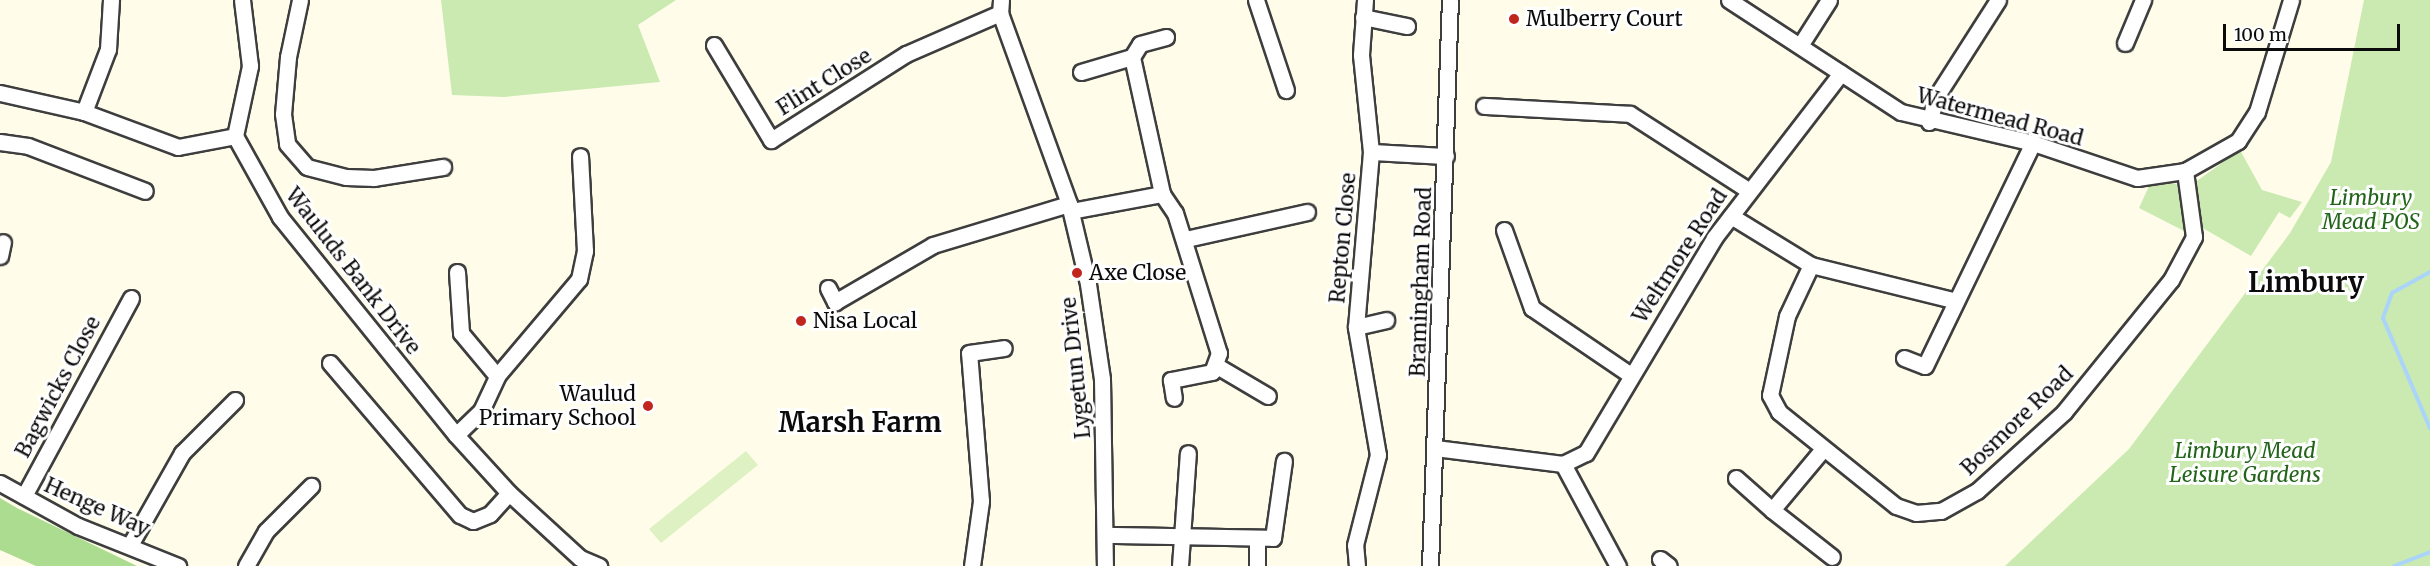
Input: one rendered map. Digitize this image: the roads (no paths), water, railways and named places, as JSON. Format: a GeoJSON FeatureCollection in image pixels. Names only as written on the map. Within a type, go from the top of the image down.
{"type":"FeatureCollection","features":[{"type":"Feature","properties":{"kind":"street"},"geometry":{"type":"LineString","coordinates":[[84,112],[108,49],[111,0]]}},
{"type":"Feature","properties":{"kind":"street"},"geometry":{"type":"LineString","coordinates":[[0,93],[84,112],[178,147],[235,136],[250,66],[242,0]]}},
{"type":"Feature","properties":{"kind":"street"},"geometry":{"type":"LineString","coordinates":[[300,0],[283,114],[287,144],[307,167],[346,177],[374,178],[443,168]]}},
{"type":"Feature","properties":{"kind":"street"},"geometry":{"type":"LineString","coordinates":[[1256,0],[1286,90]]}},
{"type":"Feature","properties":{"kind":"street","name":"Repton Close"},"geometry":{"type":"LineString","coordinates":[[1357,566],[1355,545],[1378,455],[1356,327],[1371,152],[1363,17],[1365,0]]}},
{"type":"Feature","properties":{"kind":"street","name":"Bramingham Road"},"geometry":{"type":"LineString","coordinates":[[1430,566],[1450,0]]}},
{"type":"Feature","properties":{"kind":"street","name":"Watermead Road"},"geometry":{"type":"LineString","coordinates":[[1729,0],[1801,44],[1901,112],[1929,122],[2033,143],[2138,178],[2186,171],[2224,154],[2248,129],[2291,0]]}},
{"type":"Feature","properties":{"kind":"street"},"geometry":{"type":"LineString","coordinates":[[1801,44],[1829,0]]}},
{"type":"Feature","properties":{"kind":"street"},"geometry":{"type":"LineString","coordinates":[[1929,122],[1936,97],[1998,0]]}},
{"type":"Feature","properties":{"kind":"street"},"geometry":{"type":"LineString","coordinates":[[2126,43],[2144,0]]}},
{"type":"Feature","properties":{"kind":"street","name":"Flint Close"},"geometry":{"type":"LineString","coordinates":[[714,45],[771,140],[906,54],[1000,6]]}},
{"type":"Feature","properties":{"kind":"street","name":"Lygetun Drive"},"geometry":{"type":"LineString","coordinates":[[1000,6],[1070,207],[1102,379],[1109,535],[1105,566]]}},
{"type":"Feature","properties":{"kind":"street"},"geometry":{"type":"LineString","coordinates":[[1363,17],[1407,26]]}},
{"type":"Feature","properties":{"kind":"street"},"geometry":{"type":"LineString","coordinates":[[1082,72],[1132,57],[1140,44],[1166,37]]}},
{"type":"Feature","properties":{"kind":"street"},"geometry":{"type":"LineString","coordinates":[[1132,57],[1162,194],[1186,239],[1219,353],[1217,366]]}},
{"type":"Feature","properties":{"kind":"street","name":"Weltmore Road"},"geometry":{"type":"LineString","coordinates":[[1563,464],[1586,453],[1629,374],[1748,190],[1841,73]]}},
{"type":"Feature","properties":{"kind":"street"},"geometry":{"type":"LineString","coordinates":[[1484,106],[1630,114],[1748,190]]}},
{"type":"Feature","properties":{"kind":"street","name":"Wauluds Bank Drive"},"geometry":{"type":"LineString","coordinates":[[235,136],[280,218],[456,435],[509,493],[578,562],[599,566]]}},
{"type":"Feature","properties":{"kind":"street"},"geometry":{"type":"LineString","coordinates":[[0,142],[28,146],[145,191]]}},
{"type":"Feature","properties":{"kind":"street"},"geometry":{"type":"LineString","coordinates":[[1904,358],[1925,366],[2033,143]]}},
{"type":"Feature","properties":{"kind":"street","name":"Repton Close"},"geometry":{"type":"LineString","coordinates":[[1371,152],[1446,156]]}},
{"type":"Feature","properties":{"kind":"street"},"geometry":{"type":"LineString","coordinates":[[456,435],[481,411],[497,376],[579,279],[585,251],[580,156]]}},
{"type":"Feature","properties":{"kind":"street","name":"Bosmore Road"},"geometry":{"type":"LineString","coordinates":[[1811,265],[1787,316],[1770,395],[1779,412],[1896,506],[1916,513],[1941,511],[1977,491],[2064,412],[2170,280],[2194,237],[2186,171]]}},
{"type":"Feature","properties":{"kind":"street"},"geometry":{"type":"LineString","coordinates":[[828,288],[836,302],[933,245],[1070,207],[1162,194]]}},
{"type":"Feature","properties":{"kind":"street"},"geometry":{"type":"LineString","coordinates":[[1186,239],[1307,212]]}},
{"type":"Feature","properties":{"kind":"street"},"geometry":{"type":"LineString","coordinates":[[1731,216],[1811,265],[1956,301]]}},
{"type":"Feature","properties":{"kind":"street"},"geometry":{"type":"LineString","coordinates":[[1504,230],[1532,308],[1629,374]]}},
{"type":"Feature","properties":{"kind":"street"},"geometry":{"type":"LineString","coordinates":[[458,272],[461,333],[497,376]]}},
{"type":"Feature","properties":{"kind":"street","name":"Bagwicks Close"},"geometry":{"type":"LineString","coordinates":[[24,496],[131,298]]}},
{"type":"Feature","properties":{"kind":"street","name":"Repton Close"},"geometry":{"type":"LineString","coordinates":[[1356,327],[1386,320]]}},
{"type":"Feature","properties":{"kind":"street"},"geometry":{"type":"LineString","coordinates":[[972,566],[981,501],[969,353],[1004,348]]}},
{"type":"Feature","properties":{"kind":"street"},"geometry":{"type":"LineString","coordinates":[[330,363],[460,515],[473,521],[490,514],[509,493]]}},
{"type":"Feature","properties":{"kind":"street"},"geometry":{"type":"LineString","coordinates":[[1174,398],[1171,381],[1217,366],[1268,396]]}},
{"type":"Feature","properties":{"kind":"street"},"geometry":{"type":"LineString","coordinates":[[129,545],[182,453],[235,400]]}},
{"type":"Feature","properties":{"kind":"street"},"geometry":{"type":"LineString","coordinates":[[1435,448],[1563,464],[1618,566]]}},
{"type":"Feature","properties":{"kind":"street"},"geometry":{"type":"LineString","coordinates":[[1772,510],[1823,449]]}},
{"type":"Feature","properties":{"kind":"street"},"geometry":{"type":"LineString","coordinates":[[1180,566],[1180,536],[1188,453]]}},
{"type":"Feature","properties":{"kind":"street"},"geometry":{"type":"LineString","coordinates":[[1109,535],[1273,538],[1284,460]]}},
{"type":"Feature","properties":{"kind":"street"},"geometry":{"type":"LineString","coordinates":[[1736,478],[1772,510],[1832,557]]}},
{"type":"Feature","properties":{"kind":"street","name":"Henge Way"},"geometry":{"type":"LineString","coordinates":[[0,483],[178,566]]}},
{"type":"Feature","properties":{"kind":"street"},"geometry":{"type":"LineString","coordinates":[[246,566],[266,531],[311,486]]}},
{"type":"Feature","properties":{"kind":"street"},"geometry":{"type":"LineString","coordinates":[[1257,538],[1257,566]]}},
{"type":"Feature","properties":{"kind":"waterway"},"geometry":{"type":"LineString","coordinates":[[2430,272],[2392,293],[2383,318],[2430,428]]}},
{"type":"Feature","properties":{"kind":"waterway"},"geometry":{"type":"LineString","coordinates":[[2394,566],[2430,552]]}},
{"type":"Feature","properties":{"kind":"place","name":"Mulberry Court"},"geometry":{"type":"Point","coordinates":[1514,19]}},
{"type":"Feature","properties":{"kind":"place","name":"Axe Close"},"geometry":{"type":"Point","coordinates":[1077,273]}},
{"type":"Feature","properties":{"kind":"place","name":"Nisa Local"},"geometry":{"type":"Point","coordinates":[801,321]}},
{"type":"Feature","properties":{"kind":"place","name":"Waulud Primary School"},"geometry":{"type":"Point","coordinates":[648,406]}},
{"type":"Feature","properties":{"kind":"district","name":"Limbury"},"geometry":{"type":"Point","coordinates":[2306,283]}},
{"type":"Feature","properties":{"kind":"district","name":"Marsh Farm"},"geometry":{"type":"Point","coordinates":[860,423]}},
{"type":"Feature","properties":{"kind":"park label","name":"Limbury Mead POS"},"geometry":{"type":"Point","coordinates":[2371,210]}},
{"type":"Feature","properties":{"kind":"park label","name":"Limbury Mead Leisure Gardens"},"geometry":{"type":"Point","coordinates":[2245,463]}}]}
